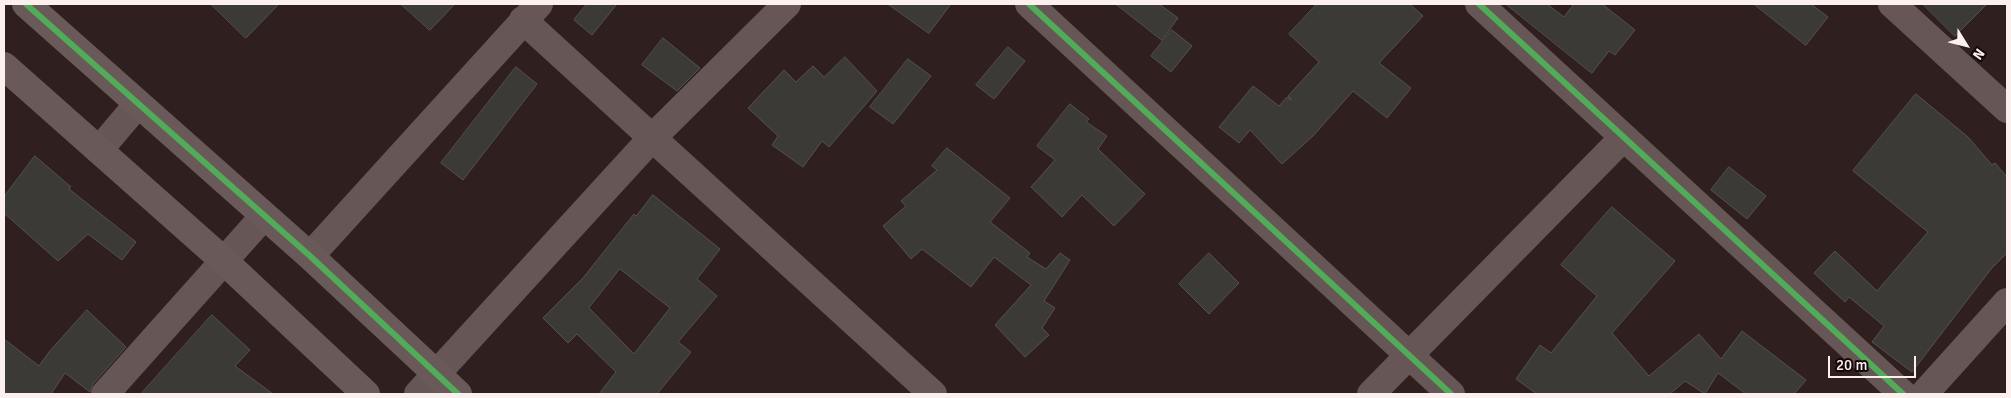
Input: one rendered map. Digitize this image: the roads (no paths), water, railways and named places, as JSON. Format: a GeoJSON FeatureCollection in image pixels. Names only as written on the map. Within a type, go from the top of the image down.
{"type":"FeatureCollection","features":[{"type":"Feature","properties":{"kind":"street"},"geometry":{"type":"LineString","coordinates":[[26,4],[310,256],[458,394]]}},
{"type":"Feature","properties":{"kind":"street"},"geometry":{"type":"LineString","coordinates":[[418,394],[651,139],[787,4]]}},
{"type":"Feature","properties":{"kind":"street"},"geometry":{"type":"LineString","coordinates":[[1029,4],[1451,394]]}},
{"type":"Feature","properties":{"kind":"street"},"geometry":{"type":"LineString","coordinates":[[1479,4],[1903,394]]}},
{"type":"Feature","properties":{"kind":"street"},"geometry":{"type":"LineString","coordinates":[[1892,4],[2007,109]]}},
{"type":"Feature","properties":{"kind":"street"},"geometry":{"type":"LineString","coordinates":[[310,256],[531,12],[651,139],[932,394]]}},
{"type":"Feature","properties":{"kind":"street"},"geometry":{"type":"LineString","coordinates":[[4,66],[224,261],[366,394]]}},
{"type":"Feature","properties":{"kind":"street"},"geometry":{"type":"LineString","coordinates":[[99,150],[138,104]]}},
{"type":"Feature","properties":{"kind":"street"},"geometry":{"type":"LineString","coordinates":[[1371,394],[1623,138]]}},
{"type":"Feature","properties":{"kind":"street"},"geometry":{"type":"LineString","coordinates":[[105,394],[264,216]]}},
{"type":"Feature","properties":{"kind":"street"},"geometry":{"type":"LineString","coordinates":[[1924,394],[2007,302]]}}]}
